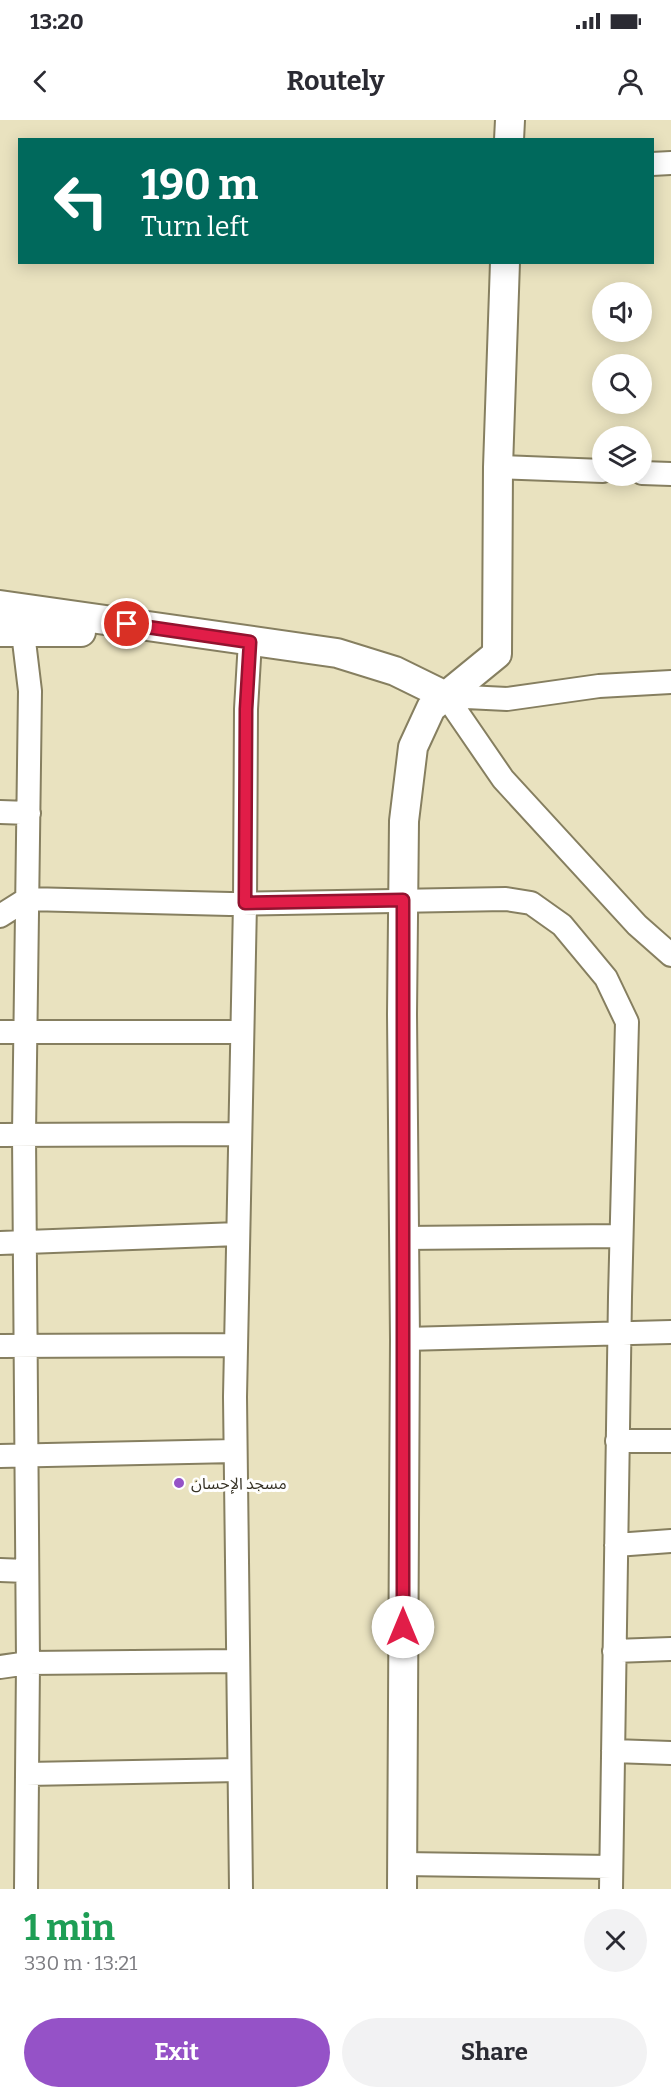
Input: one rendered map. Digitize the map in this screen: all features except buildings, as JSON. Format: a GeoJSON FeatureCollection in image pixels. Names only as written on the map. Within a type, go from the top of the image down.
{"type":"FeatureCollection","features":[{"type":"Feature","properties":{"kind":"street"},"geometry":{"type":"LineString","coordinates":[[509,138],[510,120]]}},
{"type":"Feature","properties":{"kind":"street"},"geometry":{"type":"LineString","coordinates":[[654,164],[671,163]]}},
{"type":"Feature","properties":{"kind":"street"},"geometry":{"type":"LineString","coordinates":[[0,916],[27,899],[245,903],[403,900],[506,899],[531,903],[562,925],[606,978],[627,1022],[617,1441],[611,1878],[402,1877],[405,1339],[403,900],[404,821],[413,747],[431,708],[497,654],[498,467],[505,264]]}},
{"type":"Feature","properties":{"kind":"street"},"geometry":{"type":"LineString","coordinates":[[498,467],[592,471]]}},
{"type":"Feature","properties":{"kind":"street"},"geometry":{"type":"LineString","coordinates":[[652,473],[671,474]]}},
{"type":"Feature","properties":{"kind":"street"},"geometry":{"type":"LineString","coordinates":[[26,1889],[28,1664],[24,1134],[30,691],[11,619],[191,633],[337,653],[395,671],[446,696],[507,699],[599,686],[671,682]]}},
{"type":"Feature","properties":{"kind":"street"},"geometry":{"type":"LineString","coordinates":[[241,1889],[236,1345],[245,903],[246,709],[250,642]]}},
{"type":"Feature","properties":{"kind":"street"},"geometry":{"type":"LineString","coordinates":[[446,696],[503,779],[637,925],[671,955]]}},
{"type":"Feature","properties":{"kind":"street"},"geometry":{"type":"LineString","coordinates":[[0,812],[29,813]]}},
{"type":"Feature","properties":{"kind":"street"},"geometry":{"type":"LineString","coordinates":[[0,1032],[242,1032]]}},
{"type":"Feature","properties":{"kind":"street"},"geometry":{"type":"LineString","coordinates":[[0,1135],[239,1134]]}},
{"type":"Feature","properties":{"kind":"street"},"geometry":{"type":"LineString","coordinates":[[0,1243],[238,1234]]}},
{"type":"Feature","properties":{"kind":"street"},"geometry":{"type":"LineString","coordinates":[[404,1238],[621,1236]]}},
{"type":"Feature","properties":{"kind":"street"},"geometry":{"type":"LineString","coordinates":[[405,1339],[671,1332]]}},
{"type":"Feature","properties":{"kind":"street"},"geometry":{"type":"LineString","coordinates":[[0,1346],[236,1345]]}},
{"type":"Feature","properties":{"kind":"street"},"geometry":{"type":"LineString","coordinates":[[617,1441],[671,1441]]}},
{"type":"Feature","properties":{"kind":"street"},"geometry":{"type":"LineString","coordinates":[[0,1456],[236,1452]]}},
{"type":"Feature","properties":{"kind":"street"},"geometry":{"type":"LineString","coordinates":[[616,1545],[671,1540]]}},
{"type":"Feature","properties":{"kind":"street"},"geometry":{"type":"LineString","coordinates":[[0,1570],[26,1571]]}},
{"type":"Feature","properties":{"kind":"street"},"geometry":{"type":"LineString","coordinates":[[614,1652],[671,1649]]}},
{"type":"Feature","properties":{"kind":"street"},"geometry":{"type":"LineString","coordinates":[[0,1667],[28,1664],[238,1661]]}},
{"type":"Feature","properties":{"kind":"street"},"geometry":{"type":"LineString","coordinates":[[613,1751],[671,1753]]}},
{"type":"Feature","properties":{"kind":"street"},"geometry":{"type":"LineString","coordinates":[[27,1774],[239,1770]]}},
{"type":"Feature","properties":{"kind":"place","name":"مسجد الإحسان"},"geometry":{"type":"Point","coordinates":[179,1483]}},
{"type":"Feature","properties":{"kind":"route"},"geometry":{"type":"LineString","coordinates":[[127,624],[250,642],[246,709],[245,903],[403,900],[405,1339],[403,1627]]}}]}
